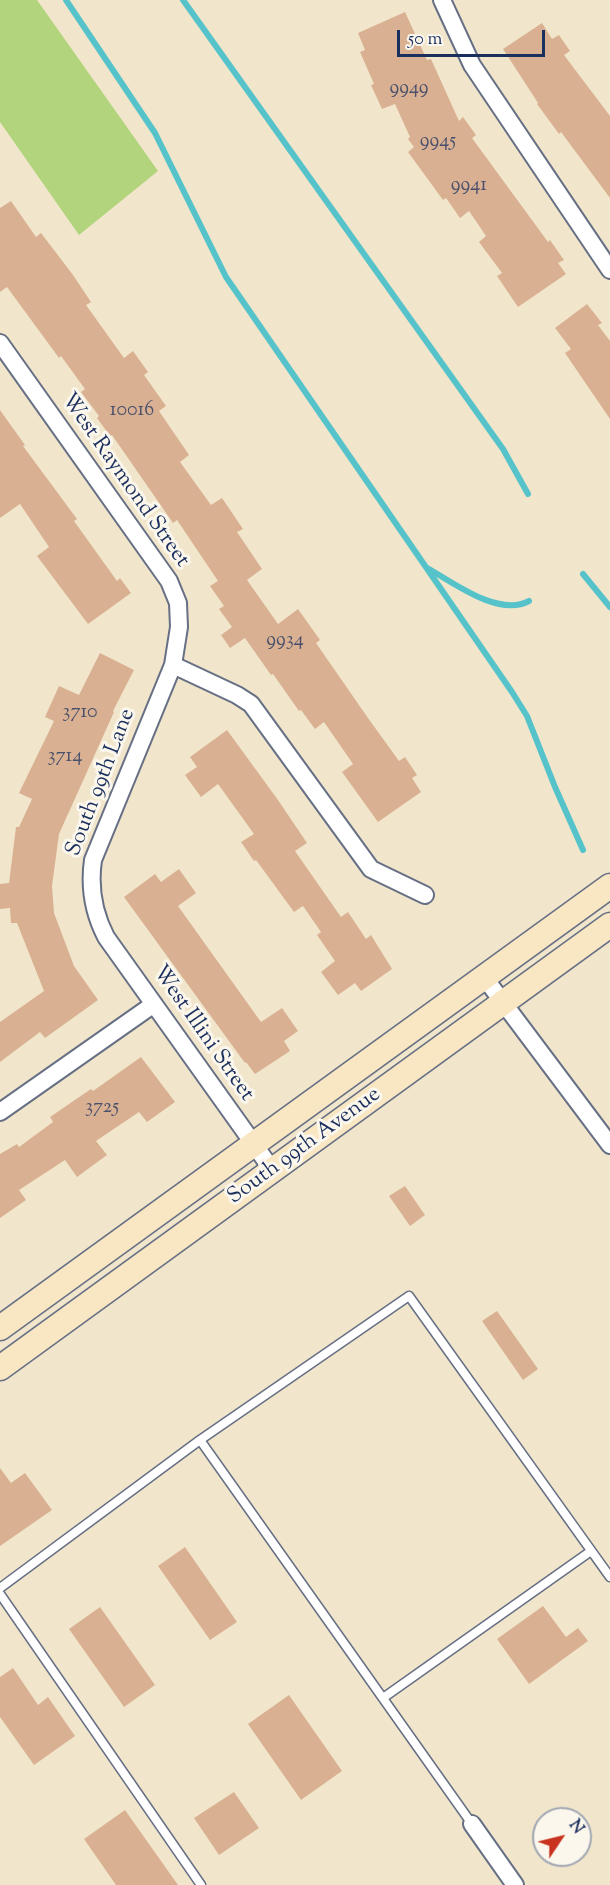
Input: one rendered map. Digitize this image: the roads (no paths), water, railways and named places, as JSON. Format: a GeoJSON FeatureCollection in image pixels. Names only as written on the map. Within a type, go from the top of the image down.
{"type":"FeatureCollection","features":[{"type":"Feature","properties":{"kind":"main road","name":"South 99th Avenue"},"geometry":{"type":"LineString","coordinates":[[0,1328],[610,886]]}},
{"type":"Feature","properties":{"kind":"main road","name":"South 99th Avenue"},"geometry":{"type":"LineString","coordinates":[[0,1368],[610,925]]}},
{"type":"Feature","properties":{"kind":"street"},"geometry":{"type":"LineString","coordinates":[[442,0],[472,65],[610,270]]}},
{"type":"Feature","properties":{"kind":"street","name":"West Raymond Street"},"geometry":{"type":"LineString","coordinates":[[0,343],[169,581],[178,603],[179,627],[173,665]]}},
{"type":"Feature","properties":{"kind":"street"},"geometry":{"type":"LineString","coordinates":[[173,665],[251,704],[371,869],[424,895]]}},
{"type":"Feature","properties":{"kind":"street","name":"South 99th Lane"},"geometry":{"type":"LineString","coordinates":[[98,921],[91,888],[93,860],[173,665]]}},
{"type":"Feature","properties":{"kind":"street","name":"West Illini Street"},"geometry":{"type":"LineString","coordinates":[[98,921],[106,937],[273,1171]]}},
{"type":"Feature","properties":{"kind":"street"},"geometry":{"type":"LineString","coordinates":[[484,977],[610,1144]]}},
{"type":"Feature","properties":{"kind":"street"},"geometry":{"type":"LineString","coordinates":[[0,1112],[154,1004]]}},
{"type":"Feature","properties":{"kind":"street"},"geometry":{"type":"LineString","coordinates":[[472,1824],[515,1885]]}},
{"type":"Feature","properties":{"kind":"lane"},"geometry":{"type":"LineString","coordinates":[[0,1588],[200,1440],[409,1296],[610,1577]]}},
{"type":"Feature","properties":{"kind":"lane"},"geometry":{"type":"LineString","coordinates":[[200,1440],[472,1824]]}},
{"type":"Feature","properties":{"kind":"lane"},"geometry":{"type":"LineString","coordinates":[[383,1698],[591,1551]]}},
{"type":"Feature","properties":{"kind":"lane"},"geometry":{"type":"LineString","coordinates":[[0,1594],[201,1885]]}},
{"type":"Feature","properties":{"kind":"waterway"},"geometry":{"type":"LineString","coordinates":[[66,0],[155,133],[226,277],[527,716],[583,850]]}},
{"type":"Feature","properties":{"kind":"waterway"},"geometry":{"type":"LineString","coordinates":[[183,0],[503,449],[528,494]]}},
{"type":"Feature","properties":{"kind":"waterway"},"geometry":{"type":"LineString","coordinates":[[429,569],[464,590],[491,602],[517,605],[529,601]]}},
{"type":"Feature","properties":{"kind":"waterway"},"geometry":{"type":"LineString","coordinates":[[583,574],[610,607]]}}]}
